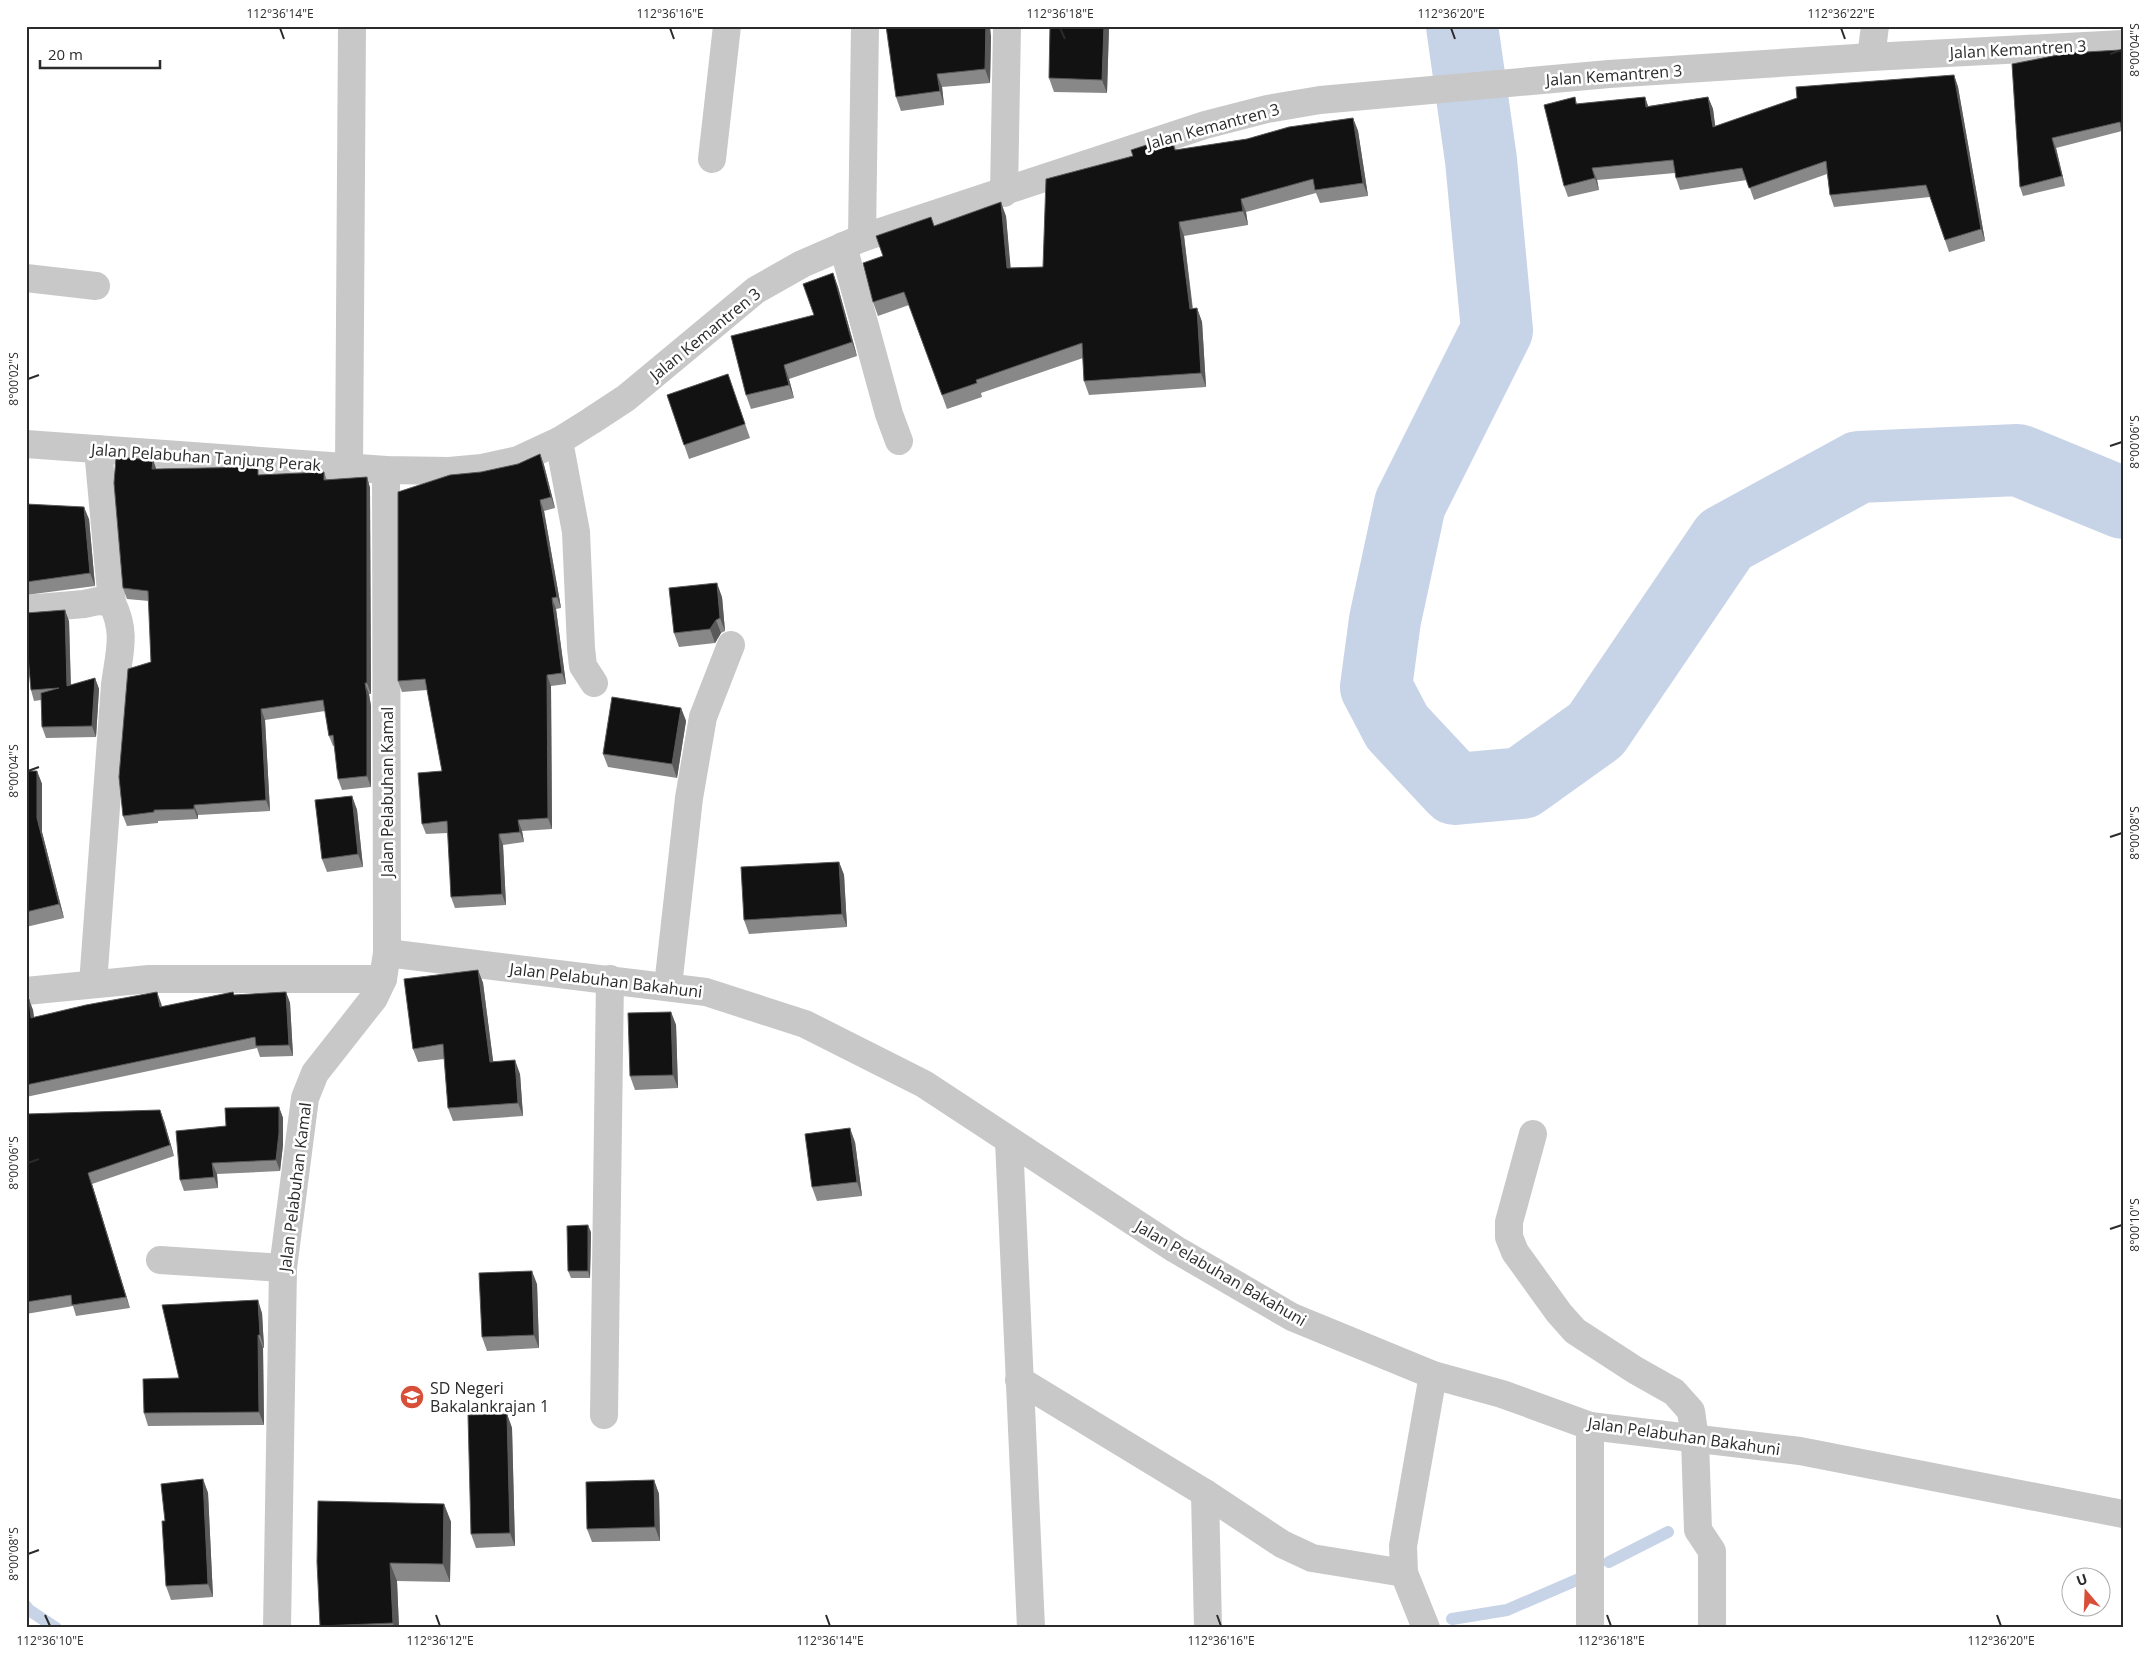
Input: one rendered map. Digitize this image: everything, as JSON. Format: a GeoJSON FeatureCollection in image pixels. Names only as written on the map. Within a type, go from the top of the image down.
{"type":"FeatureCollection","features":[{"type":"Feature","properties":{"kind":"street"},"geometry":{"type":"LineString","coordinates":[[348,468],[352,26]]}},
{"type":"Feature","properties":{"kind":"street"},"geometry":{"type":"LineString","coordinates":[[712,159],[727,26]]}},
{"type":"Feature","properties":{"kind":"street"},"geometry":{"type":"LineString","coordinates":[[865,26],[853,242],[888,414],[899,441]]}},
{"type":"Feature","properties":{"kind":"street"},"geometry":{"type":"LineString","coordinates":[[1004,193],[1007,26]]}},
{"type":"Feature","properties":{"kind":"street"},"geometry":{"type":"LineString","coordinates":[[1871,57],[1875,26]]}},
{"type":"Feature","properties":{"kind":"street","name":"Jalan Kemantren 3"},"geometry":{"type":"LineString","coordinates":[[386,470],[449,471],[482,468],[518,460],[559,441],[626,398],[756,290],[802,264],[853,242],[1004,193],[1109,155],[1205,125],[1266,110],[1320,100],[1609,74],[1871,57],[2123,44]]}},
{"type":"Feature","properties":{"kind":"street"},"geometry":{"type":"LineString","coordinates":[[26,278],[96,286]]}},
{"type":"Feature","properties":{"kind":"street"},"geometry":{"type":"LineString","coordinates":[[559,441],[576,532],[583,666],[594,683]]}},
{"type":"Feature","properties":{"kind":"street","name":"Jalan Pelabuhan Tanjung Perak"},"geometry":{"type":"LineString","coordinates":[[26,444],[386,470]]}},
{"type":"Feature","properties":{"kind":"street"},"geometry":{"type":"LineString","coordinates":[[93,984],[115,685],[122,639],[120,619],[112,603],[98,449]]}},
{"type":"Feature","properties":{"kind":"street","name":"Jalan Pelabuhan Kamal"},"geometry":{"type":"LineString","coordinates":[[277,1628],[283,1268],[305,1098],[315,1073],[374,998],[385,966],[386,470]]}},
{"type":"Feature","properties":{"kind":"street"},"geometry":{"type":"LineString","coordinates":[[26,609],[84,604],[98,600],[112,603]]}},
{"type":"Feature","properties":{"kind":"street"},"geometry":{"type":"LineString","coordinates":[[668,986],[689,798],[703,717],[731,645]]}},
{"type":"Feature","properties":{"kind":"street","name":"Jalan Pelabuhan Bakahuni"},"geometry":{"type":"LineString","coordinates":[[26,990],[149,979],[385,966],[610,979],[706,992],[805,1024],[924,1084],[1175,1249],[1292,1317],[1433,1375],[1502,1394],[1590,1426],[1800,1452],[2123,1514]]}},
{"type":"Feature","properties":{"kind":"street"},"geometry":{"type":"LineString","coordinates":[[604,1415],[610,979]]}},
{"type":"Feature","properties":{"kind":"street"},"geometry":{"type":"LineString","coordinates":[[1533,1134],[1509,1222],[1509,1237],[1515,1252],[1559,1313],[1576,1331],[1634,1370],[1674,1392],[1691,1411],[1695,1440],[1698,1530],[1712,1551],[1712,1628]]}},
{"type":"Feature","properties":{"kind":"street"},"geometry":{"type":"LineString","coordinates":[[1009,1141],[1030,1628]]}},
{"type":"Feature","properties":{"kind":"street"},"geometry":{"type":"LineString","coordinates":[[160,1260],[283,1268]]}},
{"type":"Feature","properties":{"kind":"street"},"geometry":{"type":"LineString","coordinates":[[1426,1628],[1404,1573],[1403,1546],[1433,1375]]}},
{"type":"Feature","properties":{"kind":"street"},"geometry":{"type":"LineString","coordinates":[[1019,1380],[1205,1493],[1282,1544],[1312,1558],[1404,1573]]}},
{"type":"Feature","properties":{"kind":"street"},"geometry":{"type":"LineString","coordinates":[[1590,1426],[1590,1628]]}},
{"type":"Feature","properties":{"kind":"street"},"geometry":{"type":"LineString","coordinates":[[1205,1493],[1208,1628]]}},
{"type":"Feature","properties":{"kind":"building"},"geometry":{"type":"Polygon","coordinates":[[[886,26],[986,26],[985,69],[937,74],[940,91],[896,97],[886,26]]]}},
{"type":"Feature","properties":{"kind":"building"},"geometry":{"type":"Polygon","coordinates":[[[1050,26],[1104,26],[1102,80],[1049,78],[1050,26]]]}},
{"type":"Feature","properties":{"kind":"building"},"geometry":{"type":"Polygon","coordinates":[[[2123,49],[2123,137],[2120,122],[2052,138],[2062,176],[2020,187],[2012,64],[2068,53],[2123,49]]]}},
{"type":"Feature","properties":{"kind":"building"},"geometry":{"type":"Polygon","coordinates":[[[1954,75],[1981,229],[1945,240],[1926,185],[1830,195],[1826,161],[1749,188],[1742,168],[1676,178],[1673,160],[1592,168],[1595,178],[1564,186],[1544,105],[1575,97],[1576,104],[1645,97],[1646,107],[1708,97],[1713,127],[1797,98],[1796,87],[1954,75]]]}},
{"type":"Feature","properties":{"kind":"building"},"geometry":{"type":"Polygon","coordinates":[[[1353,118],[1363,183],[1315,190],[1313,179],[1241,199],[1243,211],[1179,222],[1190,309],[1197,308],[1201,373],[1084,381],[1082,343],[976,380],[977,383],[942,395],[904,292],[873,302],[863,263],[883,256],[876,236],[931,217],[934,226],[1001,202],[1007,268],[1043,267],[1046,179],[1133,156],[1131,150],[1171,137],[1175,150],[1247,139],[1289,127],[1353,118]]]}},
{"type":"Feature","properties":{"kind":"building"},"geometry":{"type":"Polygon","coordinates":[[[833,273],[852,342],[784,365],[789,385],[746,395],[731,336],[814,315],[803,284],[833,273]]]}},
{"type":"Feature","properties":{"kind":"building"},"geometry":{"type":"Polygon","coordinates":[[[728,374],[745,424],[684,445],[667,395],[728,374]]]}},
{"type":"Feature","properties":{"kind":"building"},"geometry":{"type":"Polygon","coordinates":[[[540,454],[551,497],[540,500],[557,597],[552,598],[562,673],[547,675],[548,818],[518,820],[520,832],[499,834],[502,894],[451,897],[447,821],[422,824],[418,773],[442,771],[425,679],[398,681],[398,492],[450,475],[481,472],[518,464],[540,454]]]}},
{"type":"Feature","properties":{"kind":"building"},"geometry":{"type":"Polygon","coordinates":[[[116,457],[153,460],[152,469],[258,467],[258,475],[324,472],[324,480],[367,477],[367,683],[365,683],[367,695],[367,776],[338,779],[333,735],[329,736],[323,700],[261,709],[266,800],[194,805],[194,809],[154,810],[154,812],[123,816],[119,777],[128,669],[151,662],[148,591],[123,588],[114,483],[116,457]]]}},
{"type":"Feature","properties":{"kind":"building"},"geometry":{"type":"Polygon","coordinates":[[[26,504],[84,507],[90,573],[26,582],[26,504]]]}},
{"type":"Feature","properties":{"kind":"building"},"geometry":{"type":"Polygon","coordinates":[[[717,583],[720,618],[716,620],[710,629],[674,633],[669,588],[717,583]]]}},
{"type":"Feature","properties":{"kind":"building"},"geometry":{"type":"Polygon","coordinates":[[[65,610],[67,686],[95,678],[92,726],[42,727],[41,693],[59,688],[31,690],[28,656],[26,656],[26,613],[65,610]]]}},
{"type":"Feature","properties":{"kind":"building"},"geometry":{"type":"Polygon","coordinates":[[[612,697],[681,708],[672,764],[603,754],[612,697]]]}},
{"type":"Feature","properties":{"kind":"building"},"geometry":{"type":"Polygon","coordinates":[[[26,771],[37,771],[37,818],[59,904],[26,912],[26,771]]]}},
{"type":"Feature","properties":{"kind":"building"},"geometry":{"type":"Polygon","coordinates":[[[352,796],[358,854],[322,859],[315,800],[352,796]]]}},
{"type":"Feature","properties":{"kind":"building"},"geometry":{"type":"Polygon","coordinates":[[[839,862],[842,914],[744,920],[741,867],[839,862]]]}},
{"type":"Feature","properties":{"kind":"building"},"geometry":{"type":"Polygon","coordinates":[[[478,970],[490,1062],[515,1060],[518,1103],[448,1108],[443,1044],[413,1049],[404,979],[478,970]]]}},
{"type":"Feature","properties":{"kind":"building"},"geometry":{"type":"Polygon","coordinates":[[[157,992],[160,1007],[233,992],[234,995],[286,992],[289,1045],[256,1046],[255,1037],[26,1085],[26,999],[29,999],[31,1018],[86,1005],[157,992]]]}},
{"type":"Feature","properties":{"kind":"building"},"geometry":{"type":"Polygon","coordinates":[[[671,1012],[673,1075],[630,1076],[628,1013],[671,1012]]]}},
{"type":"Feature","properties":{"kind":"building"},"geometry":{"type":"Polygon","coordinates":[[[279,1107],[276,1160],[212,1163],[214,1177],[180,1180],[176,1131],[226,1126],[225,1108],[279,1107]]]}},
{"type":"Feature","properties":{"kind":"building"},"geometry":{"type":"Polygon","coordinates":[[[160,1110],[170,1145],[88,1173],[126,1297],[72,1305],[71,1295],[26,1302],[26,1114],[160,1110]]]}},
{"type":"Feature","properties":{"kind":"building"},"geometry":{"type":"Polygon","coordinates":[[[850,1128],[857,1182],[812,1187],[805,1134],[850,1128]]]}},
{"type":"Feature","properties":{"kind":"building"},"geometry":{"type":"Polygon","coordinates":[[[588,1225],[588,1271],[568,1271],[567,1226],[588,1225]]]}},
{"type":"Feature","properties":{"kind":"building"},"geometry":{"type":"Polygon","coordinates":[[[532,1271],[534,1335],[482,1337],[479,1273],[532,1271]]]}},
{"type":"Feature","properties":{"kind":"building"},"geometry":{"type":"Polygon","coordinates":[[[258,1300],[260,1335],[258,1335],[259,1412],[144,1413],[143,1379],[179,1378],[162,1305],[258,1300]]]}},
{"type":"Feature","properties":{"kind":"building"},"geometry":{"type":"Polygon","coordinates":[[[507,1414],[510,1533],[471,1534],[468,1415],[507,1414]]]}},
{"type":"Feature","properties":{"kind":"building"},"geometry":{"type":"Polygon","coordinates":[[[203,1479],[208,1584],[166,1586],[162,1521],[165,1521],[161,1484],[203,1479]]]}},
{"type":"Feature","properties":{"kind":"building"},"geometry":{"type":"Polygon","coordinates":[[[654,1480],[655,1527],[587,1529],[586,1482],[654,1480]]]}},
{"type":"Feature","properties":{"kind":"building"},"geometry":{"type":"Polygon","coordinates":[[[318,1501],[444,1504],[443,1564],[390,1563],[393,1623],[320,1626],[317,1562],[318,1501]]]}},
{"type":"Feature","properties":{"kind":"waterway"},"geometry":{"type":"LineString","coordinates":[[1462,26],[1481,160],[1497,330],[1410,504],[1385,620],[1376,687],[1397,727],[1455,789],[1522,783],[1596,730],[1725,540],[1859,467],[2018,460],[2123,503]]}},
{"type":"Feature","properties":{"kind":"waterway"},"geometry":{"type":"LineString","coordinates":[[1609,1562],[1668,1532]]}},
{"type":"Feature","properties":{"kind":"waterway"},"geometry":{"type":"LineString","coordinates":[[1452,1619],[1507,1610],[1579,1579]]}},
{"type":"Feature","properties":{"kind":"waterway"},"geometry":{"type":"LineString","coordinates":[[26,1606],[56,1628]]}},
{"type":"Feature","properties":{"kind":"place","name":"SD Negeri Bakalankrajan 1"},"geometry":{"type":"Point","coordinates":[412,1397]}}]}
